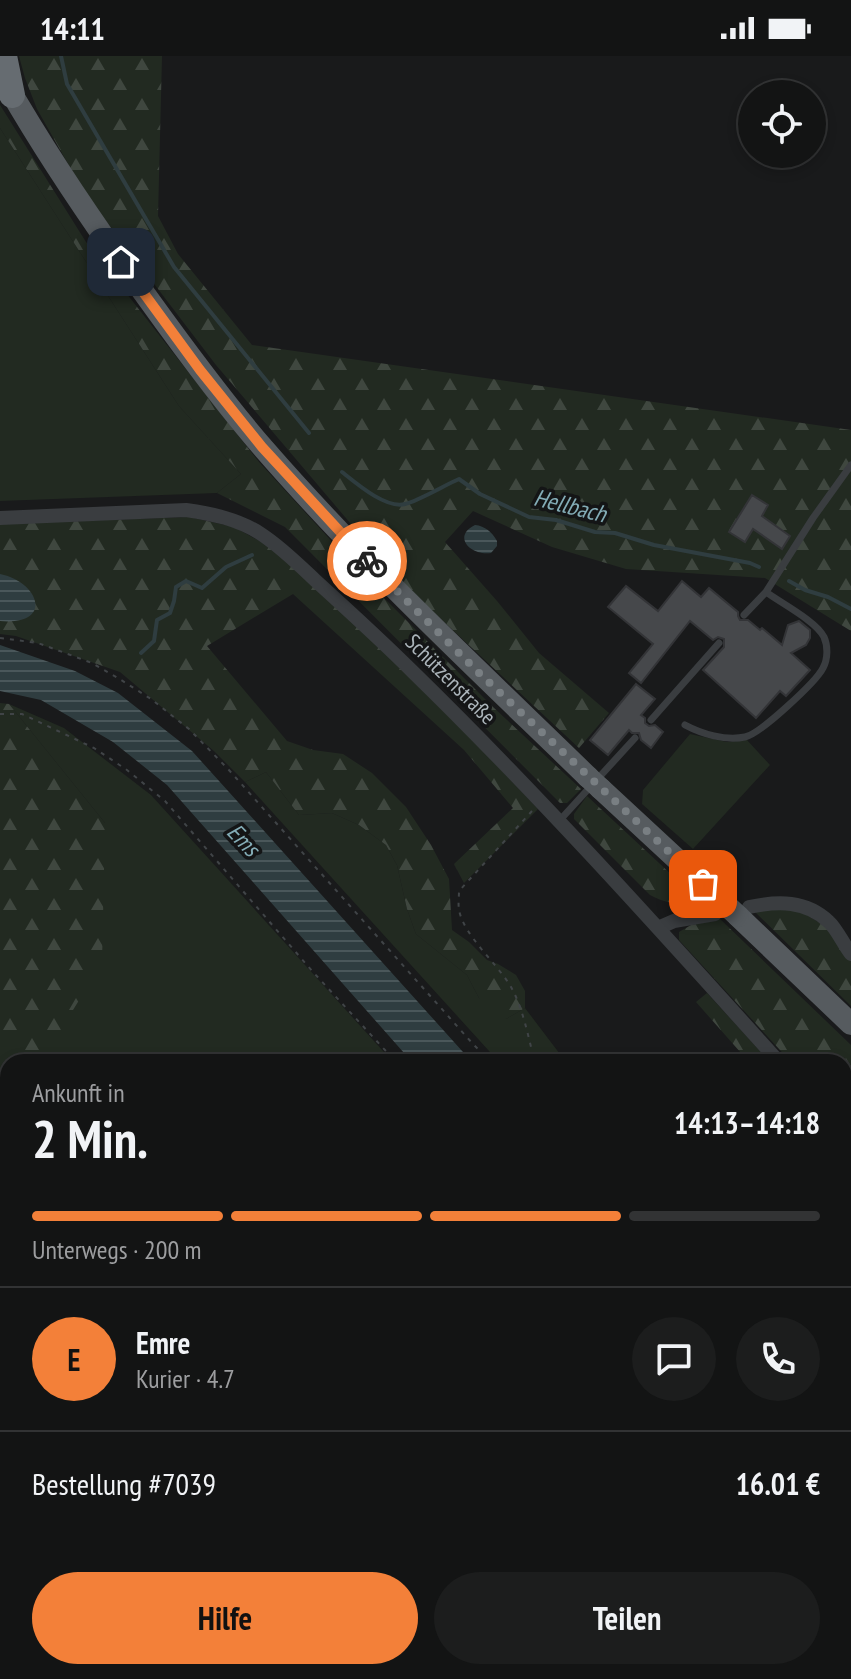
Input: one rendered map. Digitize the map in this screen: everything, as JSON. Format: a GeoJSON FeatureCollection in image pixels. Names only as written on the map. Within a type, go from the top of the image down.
{"type":"FeatureCollection","features":[{"type":"Feature","properties":{"kind":"highway"},"geometry":{"type":"LineString","coordinates":[[4,56],[6,84]]}},
{"type":"Feature","properties":{"kind":"main road"},"geometry":{"type":"LineString","coordinates":[[6,84],[59,171],[200,370],[262,447],[329,522],[595,783],[851,1024]]}},
{"type":"Feature","properties":{"kind":"street","name":"Schützenstraße"},"geometry":{"type":"LineString","coordinates":[[0,518],[186,510],[237,521],[282,549],[358,618],[560,820],[772,1054]]}},
{"type":"Feature","properties":{"kind":"street"},"geometry":{"type":"LineString","coordinates":[[658,928],[674,921],[770,902],[789,903],[807,908],[830,923],[851,954]]}},
{"type":"Feature","properties":{"kind":"lane"},"geometry":{"type":"LineString","coordinates":[[744,615],[766,592],[851,465]]}},
{"type":"Feature","properties":{"kind":"lane"},"geometry":{"type":"LineString","coordinates":[[685,725],[721,737],[752,735],[823,669],[827,652],[823,635],[813,624],[766,592]]}},
{"type":"Feature","properties":{"kind":"lane"},"geometry":{"type":"LineString","coordinates":[[651,720],[719,643]]}},
{"type":"Feature","properties":{"kind":"lane"},"geometry":{"type":"LineString","coordinates":[[560,820],[635,738]]}},
{"type":"Feature","properties":{"kind":"path"},"geometry":{"type":"LineString","coordinates":[[0,638],[38,643],[92,663],[151,699],[189,729],[484,1054]]}},
{"type":"Feature","properties":{"kind":"path"},"geometry":{"type":"LineString","coordinates":[[0,714],[22,714],[94,748],[165,801],[389,1054]]}},
{"type":"Feature","properties":{"kind":"path"},"geometry":{"type":"LineString","coordinates":[[533,1054],[512,988],[468,932],[459,910],[459,891],[525,818],[543,803]]}},
{"type":"Feature","properties":{"kind":"green space"},"geometry":{"type":"Polygon","coordinates":[[[19,56],[162,56],[158,216],[178,254],[252,345],[851,430],[851,631],[765,578],[626,569],[552,547],[473,511],[445,542],[539,653],[609,713],[579,748],[396,577],[216,365],[84,192],[37,109],[19,56]]]}},
{"type":"Feature","properties":{"kind":"green space"},"geometry":{"type":"Polygon","coordinates":[[[0,105],[86,242],[259,462],[380,594],[493,707],[581,789],[567,803],[560,803],[285,527],[217,493],[241,474],[179,406],[0,128],[0,105]]]}},
{"type":"Feature","properties":{"kind":"green space"},"geometry":{"type":"Polygon","coordinates":[[[0,128],[179,406],[241,474],[217,493],[0,501],[0,128]]]}},
{"type":"Feature","properties":{"kind":"green space"},"geometry":{"type":"Polygon","coordinates":[[[189,517],[234,527],[279,552],[437,703],[538,809],[464,883],[454,864],[513,808],[464,750],[293,594],[207,646],[287,741],[313,750],[343,754],[372,773],[406,807],[449,879],[452,930],[487,960],[516,975],[525,991],[525,1008],[506,1019],[491,1016],[467,975],[416,934],[397,865],[386,845],[359,825],[332,813],[299,815],[266,772],[245,782],[214,751],[120,672],[16,636],[0,634],[0,524],[189,517]]]}},
{"type":"Feature","properties":{"kind":"green space"},"geometry":{"type":"Polygon","coordinates":[[[0,703],[9,704],[105,823],[102,963],[46,1054],[0,1054],[0,703]]]}},
{"type":"Feature","properties":{"kind":"green space"},"geometry":{"type":"Polygon","coordinates":[[[9,704],[64,728],[151,795],[386,1054],[45,1054],[105,823],[9,704]]]}},
{"type":"Feature","properties":{"kind":"green space"},"geometry":{"type":"Polygon","coordinates":[[[690,734],[727,742],[747,740],[770,765],[693,849],[642,804],[643,790],[690,734]]]}},
{"type":"Feature","properties":{"kind":"green space"},"geometry":{"type":"Polygon","coordinates":[[[266,772],[299,815],[332,813],[359,825],[386,845],[397,865],[416,934],[467,975],[479,998],[506,1019],[525,1008],[560,1054],[492,1054],[245,782],[266,772]]]}},
{"type":"Feature","properties":{"kind":"green space"},"geometry":{"type":"Polygon","coordinates":[[[587,796],[702,903],[675,904],[650,895],[574,819],[574,814],[587,796]]]}},
{"type":"Feature","properties":{"kind":"green space"},"geometry":{"type":"Polygon","coordinates":[[[772,908],[805,914],[828,928],[851,961],[851,1006],[755,912],[772,908]]]}},
{"type":"Feature","properties":{"kind":"green space"},"geometry":{"type":"Polygon","coordinates":[[[720,919],[851,1045],[851,1054],[784,1054],[679,940],[679,932],[691,925],[720,919]]]}},
{"type":"Feature","properties":{"kind":"green space"},"geometry":{"type":"Polygon","coordinates":[[[707,993],[763,1054],[742,1054],[696,1002],[707,993]]]}},
{"type":"Feature","properties":{"kind":"water"},"geometry":{"type":"Polygon","coordinates":[[[475,525],[488,530],[497,541],[491,553],[476,551],[466,544],[465,534],[475,525]]]}},
{"type":"Feature","properties":{"kind":"water"},"geometry":{"type":"Polygon","coordinates":[[[0,574],[24,585],[32,594],[34,610],[28,617],[17,621],[0,621],[0,574]]]}},
{"type":"Feature","properties":{"kind":"water","name":"Ems"},"geometry":{"type":"Polygon","coordinates":[[[0,645],[75,671],[118,693],[192,751],[465,1054],[405,1054],[167,785],[113,742],[41,700],[0,691],[0,645]]]}},
{"type":"Feature","properties":{"kind":"building"},"geometry":{"type":"Polygon","coordinates":[[[752,495],[768,505],[762,516],[790,536],[782,549],[753,529],[745,542],[729,532],[752,495]]]}},
{"type":"Feature","properties":{"kind":"building"},"geometry":{"type":"Polygon","coordinates":[[[682,581],[701,597],[709,588],[738,612],[740,620],[748,620],[760,630],[762,628],[782,645],[788,625],[799,621],[810,630],[810,638],[806,645],[791,653],[810,670],[786,696],[780,691],[756,718],[703,670],[724,647],[724,639],[718,637],[713,640],[690,621],[641,683],[629,673],[653,644],[608,607],[626,586],[658,611],[682,581]]]}},
{"type":"Feature","properties":{"kind":"building"},"geometry":{"type":"Polygon","coordinates":[[[636,684],[655,699],[641,715],[645,723],[655,725],[663,732],[651,748],[641,740],[639,733],[629,730],[608,755],[590,740],[636,684]]]}},
{"type":"Feature","properties":{"kind":"waterway"},"geometry":{"type":"LineString","coordinates":[[61,56],[67,84],[174,267],[309,433]]}},
{"type":"Feature","properties":{"kind":"waterway","name":"Hellbach"},"geometry":{"type":"LineString","coordinates":[[342,472],[372,494],[397,505],[459,479],[480,494],[529,517],[556,520],[595,532],[615,533],[654,545],[759,567]]}},
{"type":"Feature","properties":{"kind":"waterway","name":"Hellbach"},"geometry":{"type":"LineString","coordinates":[[141,653],[154,641],[157,620],[170,613],[176,587],[186,581],[202,588],[226,567],[252,555]]}},
{"type":"Feature","properties":{"kind":"waterway","name":"Hellbach"},"geometry":{"type":"LineString","coordinates":[[789,581],[851,609]]}},
{"type":"Feature","properties":{"kind":"way so far"},"geometry":{"type":"LineString","coordinates":[[367,561],[478,672],[703,884]]}},
{"type":"Feature","properties":{"kind":"route"},"geometry":{"type":"LineString","coordinates":[[121,262],[200,370],[262,447],[367,561]]}}]}
